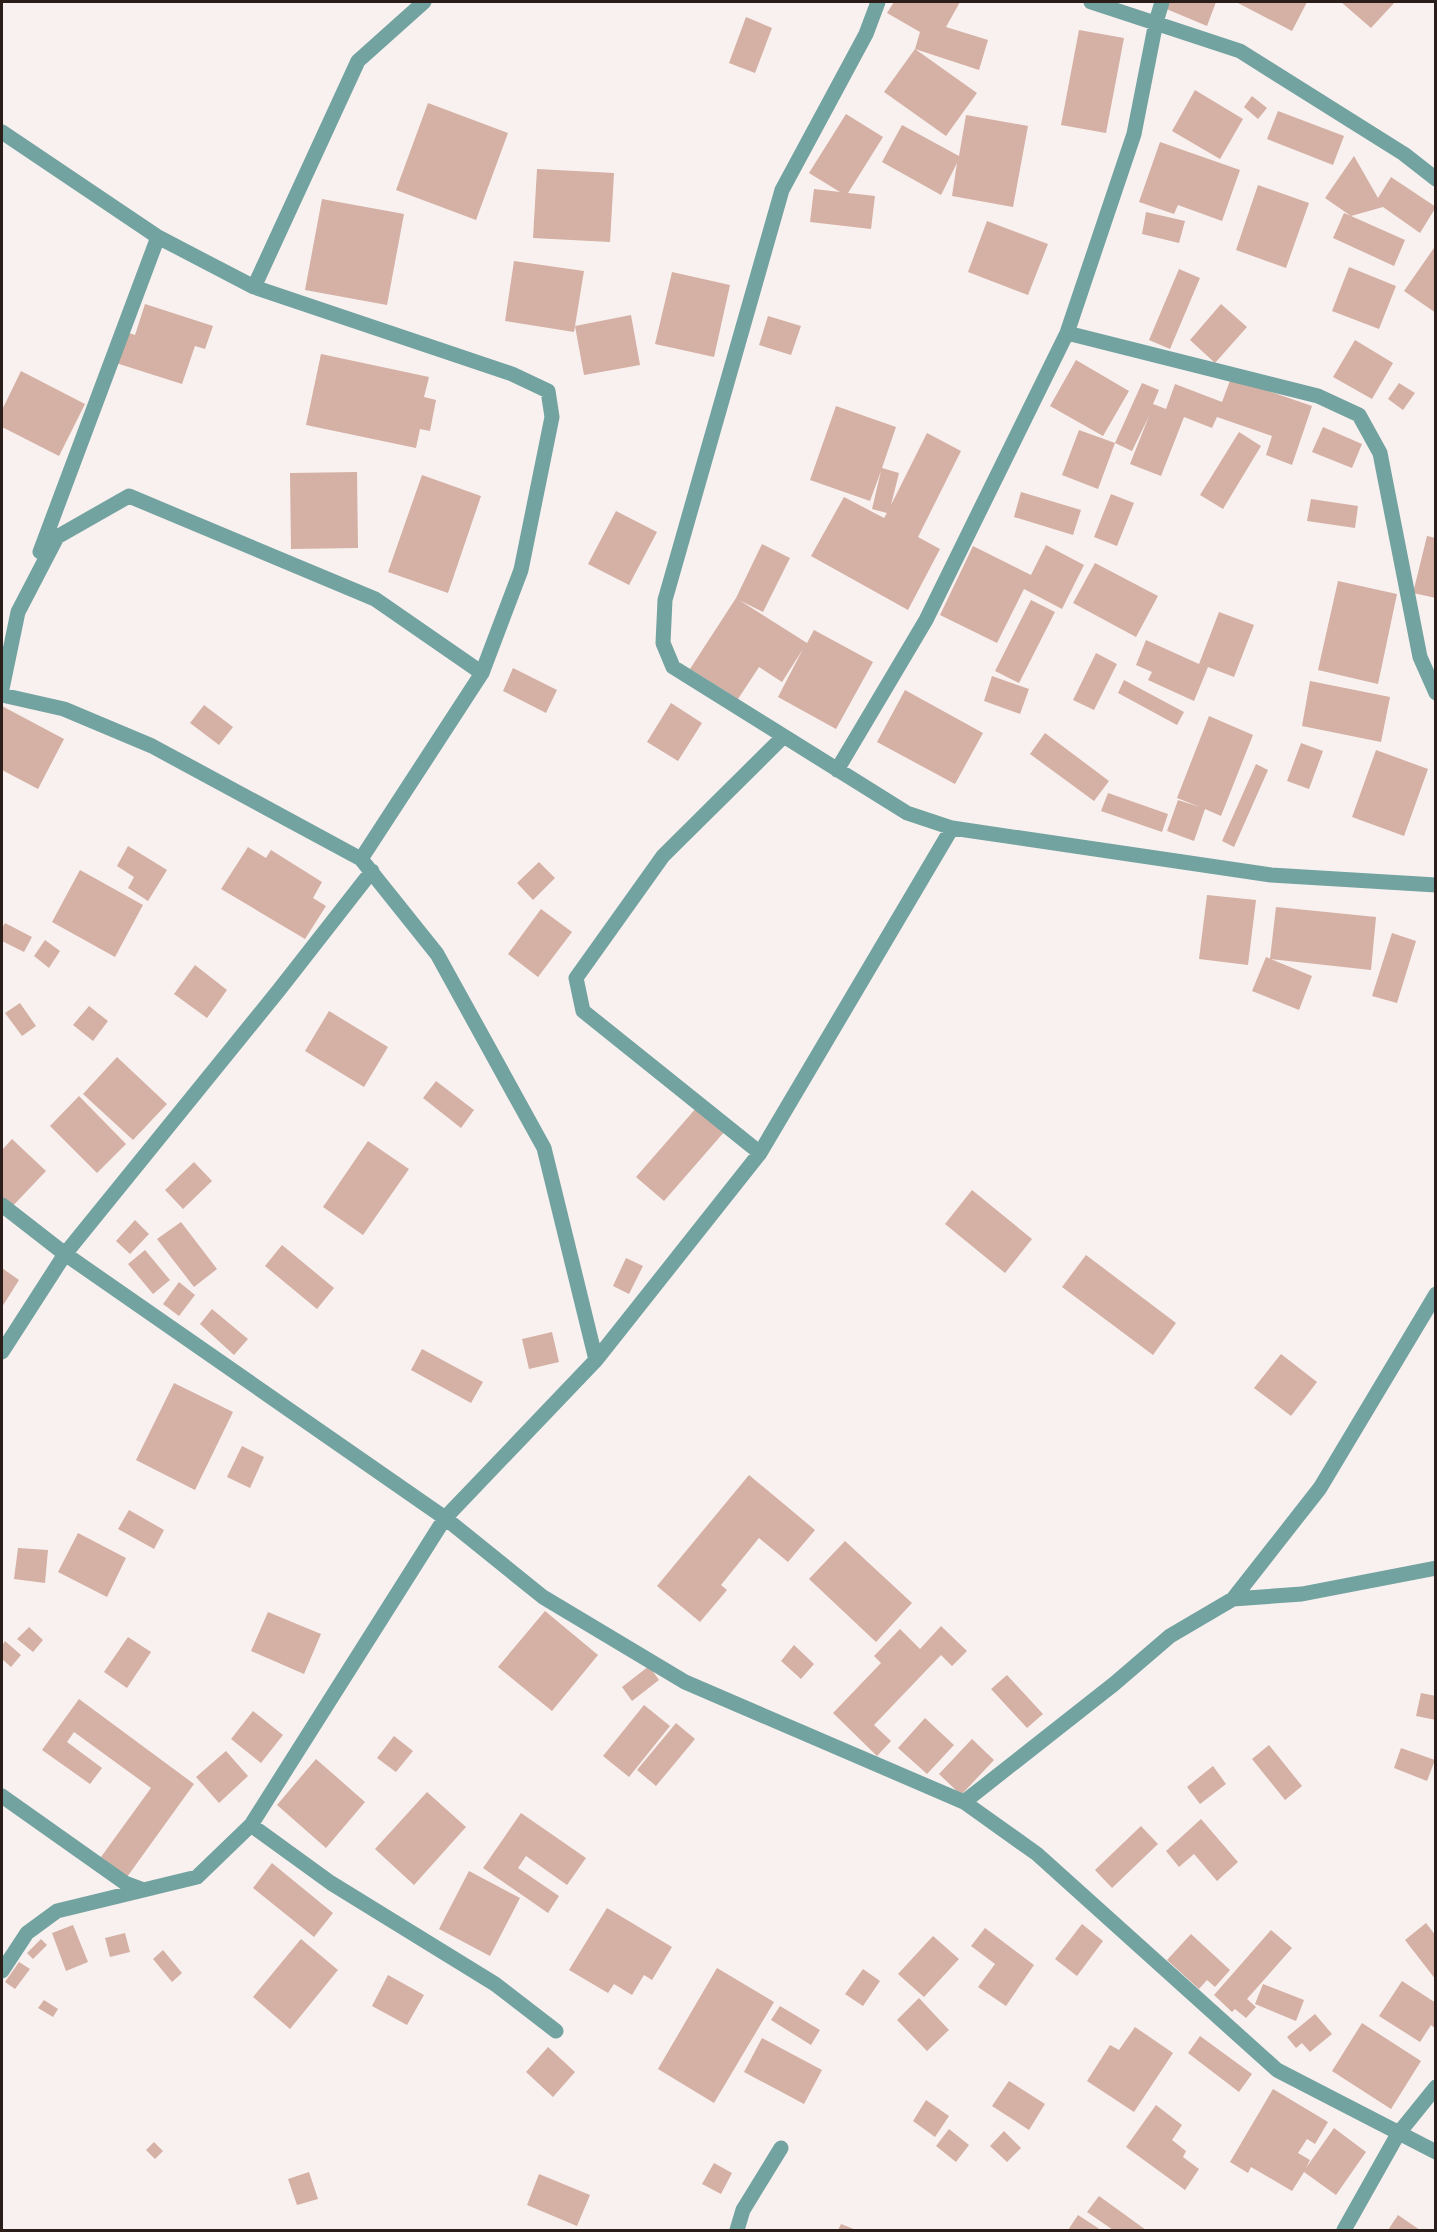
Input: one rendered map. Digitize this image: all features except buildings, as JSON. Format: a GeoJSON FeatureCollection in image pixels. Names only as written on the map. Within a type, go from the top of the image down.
{"type":"FeatureCollection","features":[{"type":"Feature","properties":{"kind":"street"},"geometry":{"type":"LineString","coordinates":[[254,287],[358,61],[424,2]]}},
{"type":"Feature","properties":{"kind":"street"},"geometry":{"type":"LineString","coordinates":[[878,2],[866,34],[782,190],[665,600],[663,643],[673,667],[907,813],[952,828],[1271,875],[1436,885]]}},
{"type":"Feature","properties":{"kind":"street"},"geometry":{"type":"LineString","coordinates":[[1091,2],[1240,51],[1404,154],[1436,179]]}},
{"type":"Feature","properties":{"kind":"street"},"geometry":{"type":"LineString","coordinates":[[837,770],[926,620],[1067,333],[1134,134],[1162,2]]}},
{"type":"Feature","properties":{"kind":"street"},"geometry":{"type":"LineString","coordinates":[[2,132],[158,237],[254,287],[512,374],[548,392],[552,417],[521,570],[482,673],[361,859]]}},
{"type":"Feature","properties":{"kind":"street"},"geometry":{"type":"LineString","coordinates":[[2,689],[18,612],[158,237]]}},
{"type":"Feature","properties":{"kind":"street"},"geometry":{"type":"LineString","coordinates":[[1067,333],[1318,396],[1359,415],[1380,453],[1420,657],[1436,693]]}},
{"type":"Feature","properties":{"kind":"street"},"geometry":{"type":"LineString","coordinates":[[18,612],[57,537],[129,496],[375,599],[482,673]]}},
{"type":"Feature","properties":{"kind":"street"},"geometry":{"type":"LineString","coordinates":[[2,695],[64,709],[152,746],[361,859],[372,871],[437,954],[544,1149],[596,1360]]}},
{"type":"Feature","properties":{"kind":"street"},"geometry":{"type":"LineString","coordinates":[[760,1153],[583,1011],[576,978],[663,856],[783,737]]}},
{"type":"Feature","properties":{"kind":"street"},"geometry":{"type":"LineString","coordinates":[[2,1971],[27,1933],[57,1911],[197,1877],[251,1825],[445,1518],[596,1360],[760,1153],[952,828]]}},
{"type":"Feature","properties":{"kind":"street"},"geometry":{"type":"LineString","coordinates":[[2,1352],[65,1254],[279,990],[372,871]]}},
{"type":"Feature","properties":{"kind":"street"},"geometry":{"type":"LineString","coordinates":[[2,1205],[65,1254],[445,1518],[543,1597],[685,1682],[964,1802],[1037,1854],[1277,2070],[1436,2152]]}},
{"type":"Feature","properties":{"kind":"street"},"geometry":{"type":"LineString","coordinates":[[964,1802],[1170,1636],[1233,1599],[1320,1488],[1436,1294]]}},
{"type":"Feature","properties":{"kind":"street"},"geometry":{"type":"LineString","coordinates":[[1233,1599],[1302,1594],[1436,1568]]}},
{"type":"Feature","properties":{"kind":"street"},"geometry":{"type":"LineString","coordinates":[[2,1796],[125,1883],[141,1889]]}},
{"type":"Feature","properties":{"kind":"street"},"geometry":{"type":"LineString","coordinates":[[251,1825],[331,1883],[495,1984],[556,2031]]}},
{"type":"Feature","properties":{"kind":"street"},"geometry":{"type":"LineString","coordinates":[[1344,2230],[1398,2134],[1436,2087]]}},
{"type":"Feature","properties":{"kind":"street"},"geometry":{"type":"LineString","coordinates":[[737,2230],[743,2210],[781,2148]]}}]}
